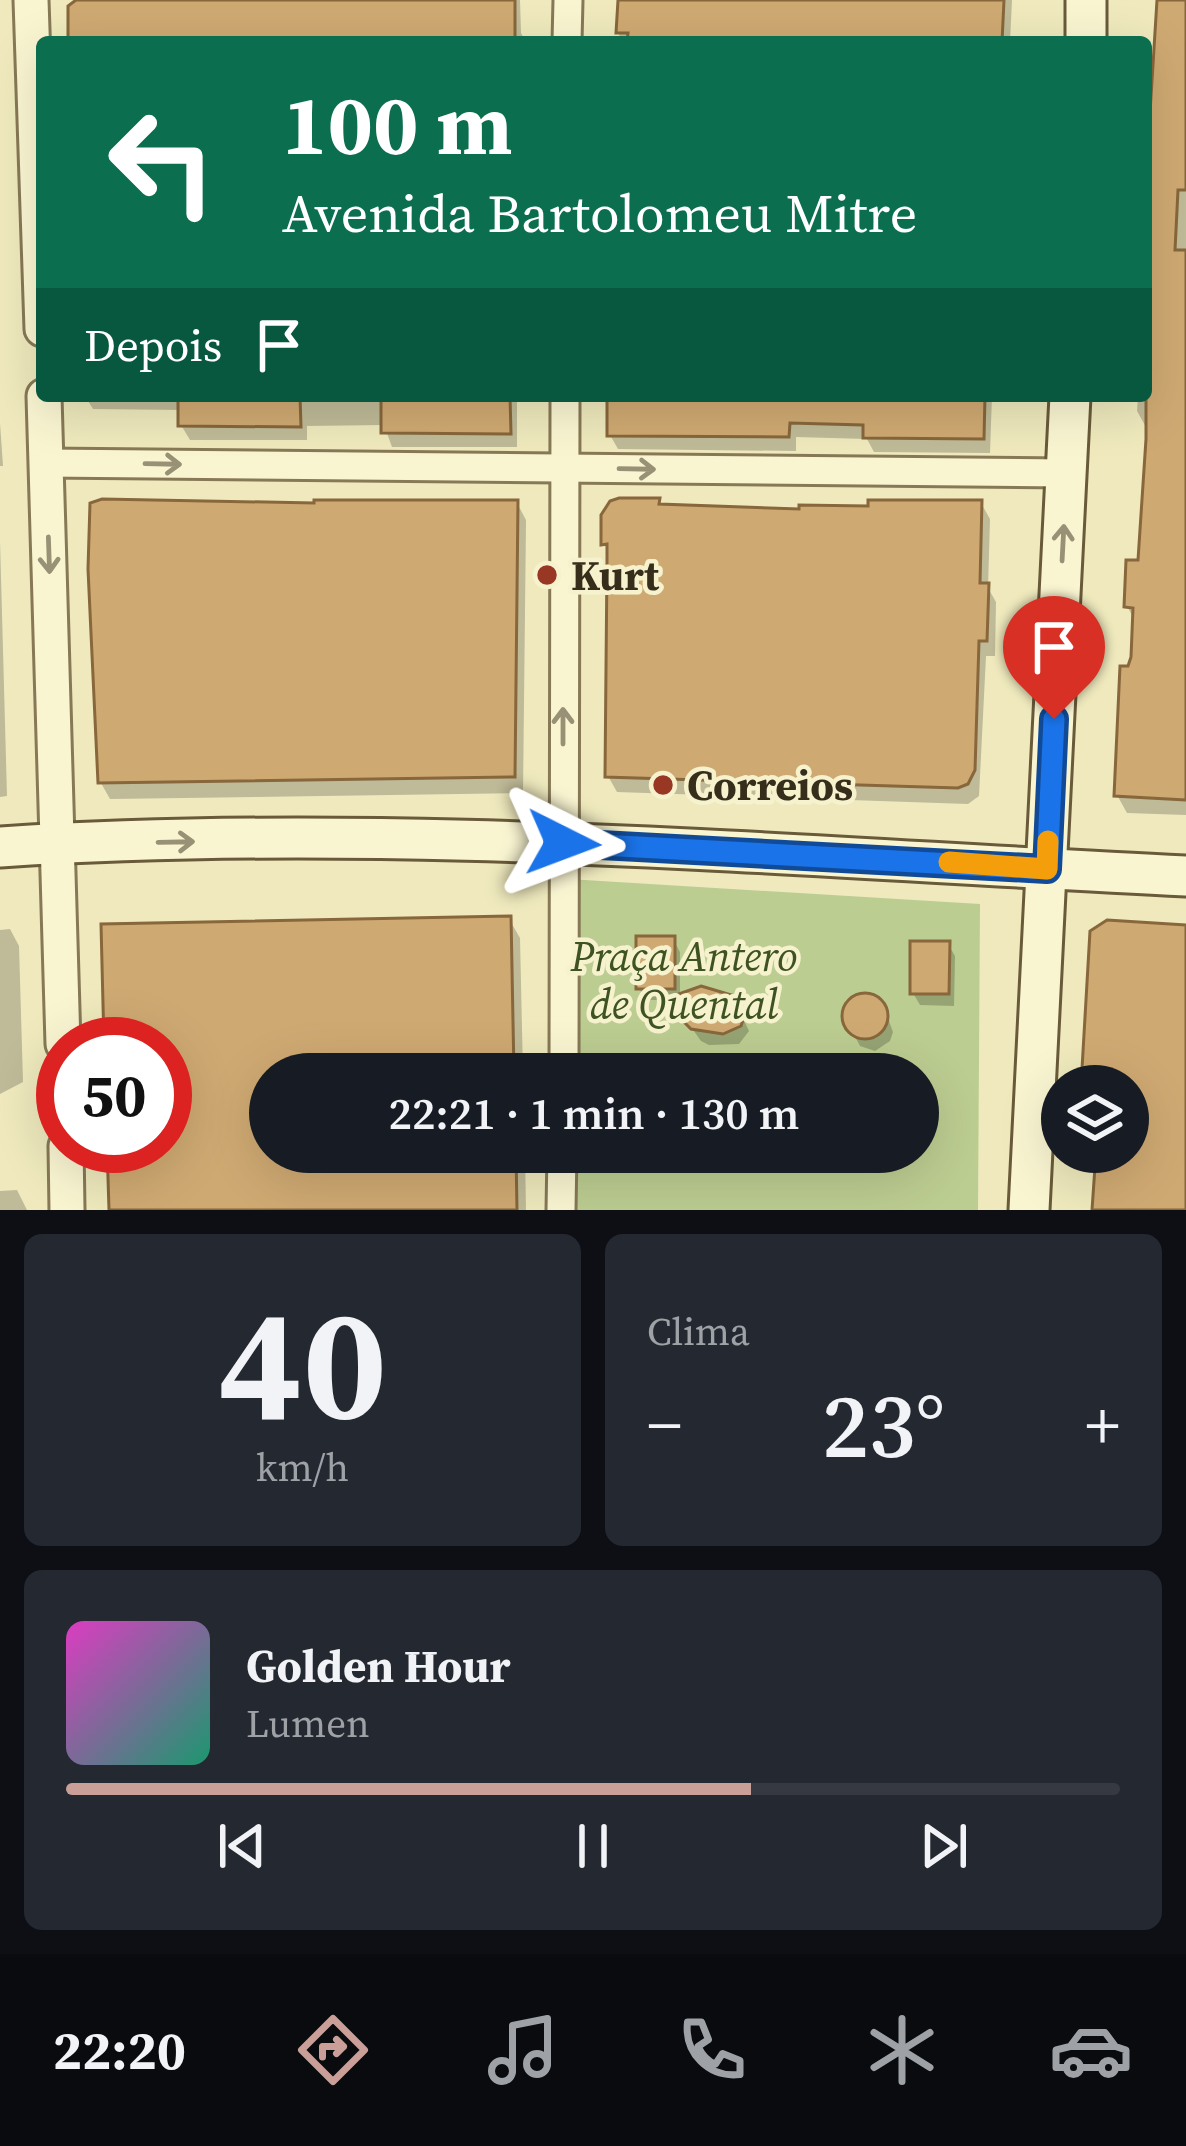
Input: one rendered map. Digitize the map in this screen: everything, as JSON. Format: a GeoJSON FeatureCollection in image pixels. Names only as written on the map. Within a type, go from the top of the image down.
{"type":"FeatureCollection","features":[{"type":"Feature","properties":{"kind":"main road"},"geometry":{"type":"LineString","coordinates":[[1086,0],[1086,36]]}},
{"type":"Feature","properties":{"kind":"main road"},"geometry":{"type":"LineString","coordinates":[[1029,1210],[1070,402]]}},
{"type":"Feature","properties":{"kind":"main road"},"geometry":{"type":"LineString","coordinates":[[0,847],[373,840],[563,843],[1186,875]]}},
{"type":"Feature","properties":{"kind":"street"},"geometry":{"type":"LineString","coordinates":[[32,0],[36,75]]}},
{"type":"Feature","properties":{"kind":"street"},"geometry":{"type":"LineString","coordinates":[[567,36],[568,0]]}},
{"type":"Feature","properties":{"kind":"street"},"geometry":{"type":"LineString","coordinates":[[44,402],[62,1017]]}},
{"type":"Feature","properties":{"kind":"street"},"geometry":{"type":"LineString","coordinates":[[564,1053],[566,402]]}},
{"type":"Feature","properties":{"kind":"street"},"geometry":{"type":"LineString","coordinates":[[46,463],[1066,473]]}},
{"type":"Feature","properties":{"kind":"street"},"geometry":{"type":"LineString","coordinates":[[66,1173],[67,1210]]}},
{"type":"Feature","properties":{"kind":"street"},"geometry":{"type":"LineString","coordinates":[[561,1210],[562,1173]]}},
{"type":"Feature","properties":{"kind":"green space","name":"Praça Antero de Quental"},"geometry":{"type":"Polygon","coordinates":[[[568,879],[980,904],[978,1210],[574,1210],[573,1173],[939,1173],[939,1053],[572,1053],[568,879]]]}},
{"type":"Feature","properties":{"kind":"building"},"geometry":{"type":"Polygon","coordinates":[[[76,0],[515,0],[515,36],[68,36],[68,6],[76,0]]]}},
{"type":"Feature","properties":{"kind":"building"},"geometry":{"type":"Polygon","coordinates":[[[618,0],[1004,0],[1002,36],[616,33],[618,0]]]}},
{"type":"Feature","properties":{"kind":"building"},"geometry":{"type":"Polygon","coordinates":[[[1157,0],[1186,0],[1186,190],[1178,190],[1175,250],[1186,250],[1186,800],[1114,796],[1120,666],[1128,666],[1131,657],[1133,608],[1124,607],[1126,560],[1138,560],[1146,402],[1152,402],[1152,80],[1157,0]]]}},
{"type":"Feature","properties":{"kind":"building"},"geometry":{"type":"Polygon","coordinates":[[[178,402],[300,402],[301,427],[178,426],[178,402]]]}},
{"type":"Feature","properties":{"kind":"building"},"geometry":{"type":"Polygon","coordinates":[[[381,402],[510,402],[511,434],[381,433],[381,402]]]}},
{"type":"Feature","properties":{"kind":"building"},"geometry":{"type":"Polygon","coordinates":[[[607,402],[985,402],[984,439],[863,438],[863,425],[790,423],[789,437],[607,436],[607,402]]]}},
{"type":"Feature","properties":{"kind":"building"},"geometry":{"type":"Polygon","coordinates":[[[102,499],[518,500],[515,777],[98,783],[88,569],[90,503],[102,499]]]}},
{"type":"Feature","properties":{"kind":"building"},"geometry":{"type":"Polygon","coordinates":[[[868,500],[982,500],[980,583],[989,583],[987,641],[979,641],[975,770],[968,784],[958,788],[605,777],[607,544],[601,545],[601,515],[610,501],[799,509],[799,505],[868,506],[868,500]]]}},
{"type":"Feature","properties":{"kind":"building"},"geometry":{"type":"Polygon","coordinates":[[[511,916],[514,1053],[249,1053],[249,1173],[516,1173],[517,1210],[109,1210],[108,1173],[192,1173],[192,1017],[103,1017],[101,924],[511,916]]]}},
{"type":"Feature","properties":{"kind":"building"},"geometry":{"type":"Polygon","coordinates":[[[1107,920],[1186,925],[1186,1210],[1092,1210],[1095,1173],[1149,1173],[1149,1065],[1082,1065],[1090,931],[1107,920]]]}},
{"type":"Feature","properties":{"kind":"building"},"geometry":{"type":"Polygon","coordinates":[[[636,936],[675,936],[675,989],[636,989],[636,936]]]}},
{"type":"Feature","properties":{"kind":"building"},"geometry":{"type":"Polygon","coordinates":[[[910,941],[950,941],[949,994],[910,994],[910,941]]]}},
{"type":"Feature","properties":{"kind":"building"},"geometry":{"type":"Polygon","coordinates":[[[701,986],[740,1001],[741,1026],[723,1034],[691,1029],[683,1021],[676,995],[701,986]]]}},
{"type":"Feature","properties":{"kind":"building"},"geometry":{"type":"Polygon","coordinates":[[[865,993],[881,1000],[888,1016],[881,1032],[865,1039],[849,1032],[842,1016],[849,1000],[865,993]]]}},
{"type":"Feature","properties":{"kind":"slow traffic"},"geometry":{"type":"LineString","coordinates":[[949,862],[1047,869],[1048,841]]}},
{"type":"Feature","properties":{"kind":"place","name":"Kurt"},"geometry":{"type":"Point","coordinates":[547,575]}},
{"type":"Feature","properties":{"kind":"place","name":"Correios"},"geometry":{"type":"Point","coordinates":[663,785]}},
{"type":"Feature","properties":{"kind":"route"},"geometry":{"type":"LineString","coordinates":[[563,843],[1047,869],[1054,719]]}}]}
